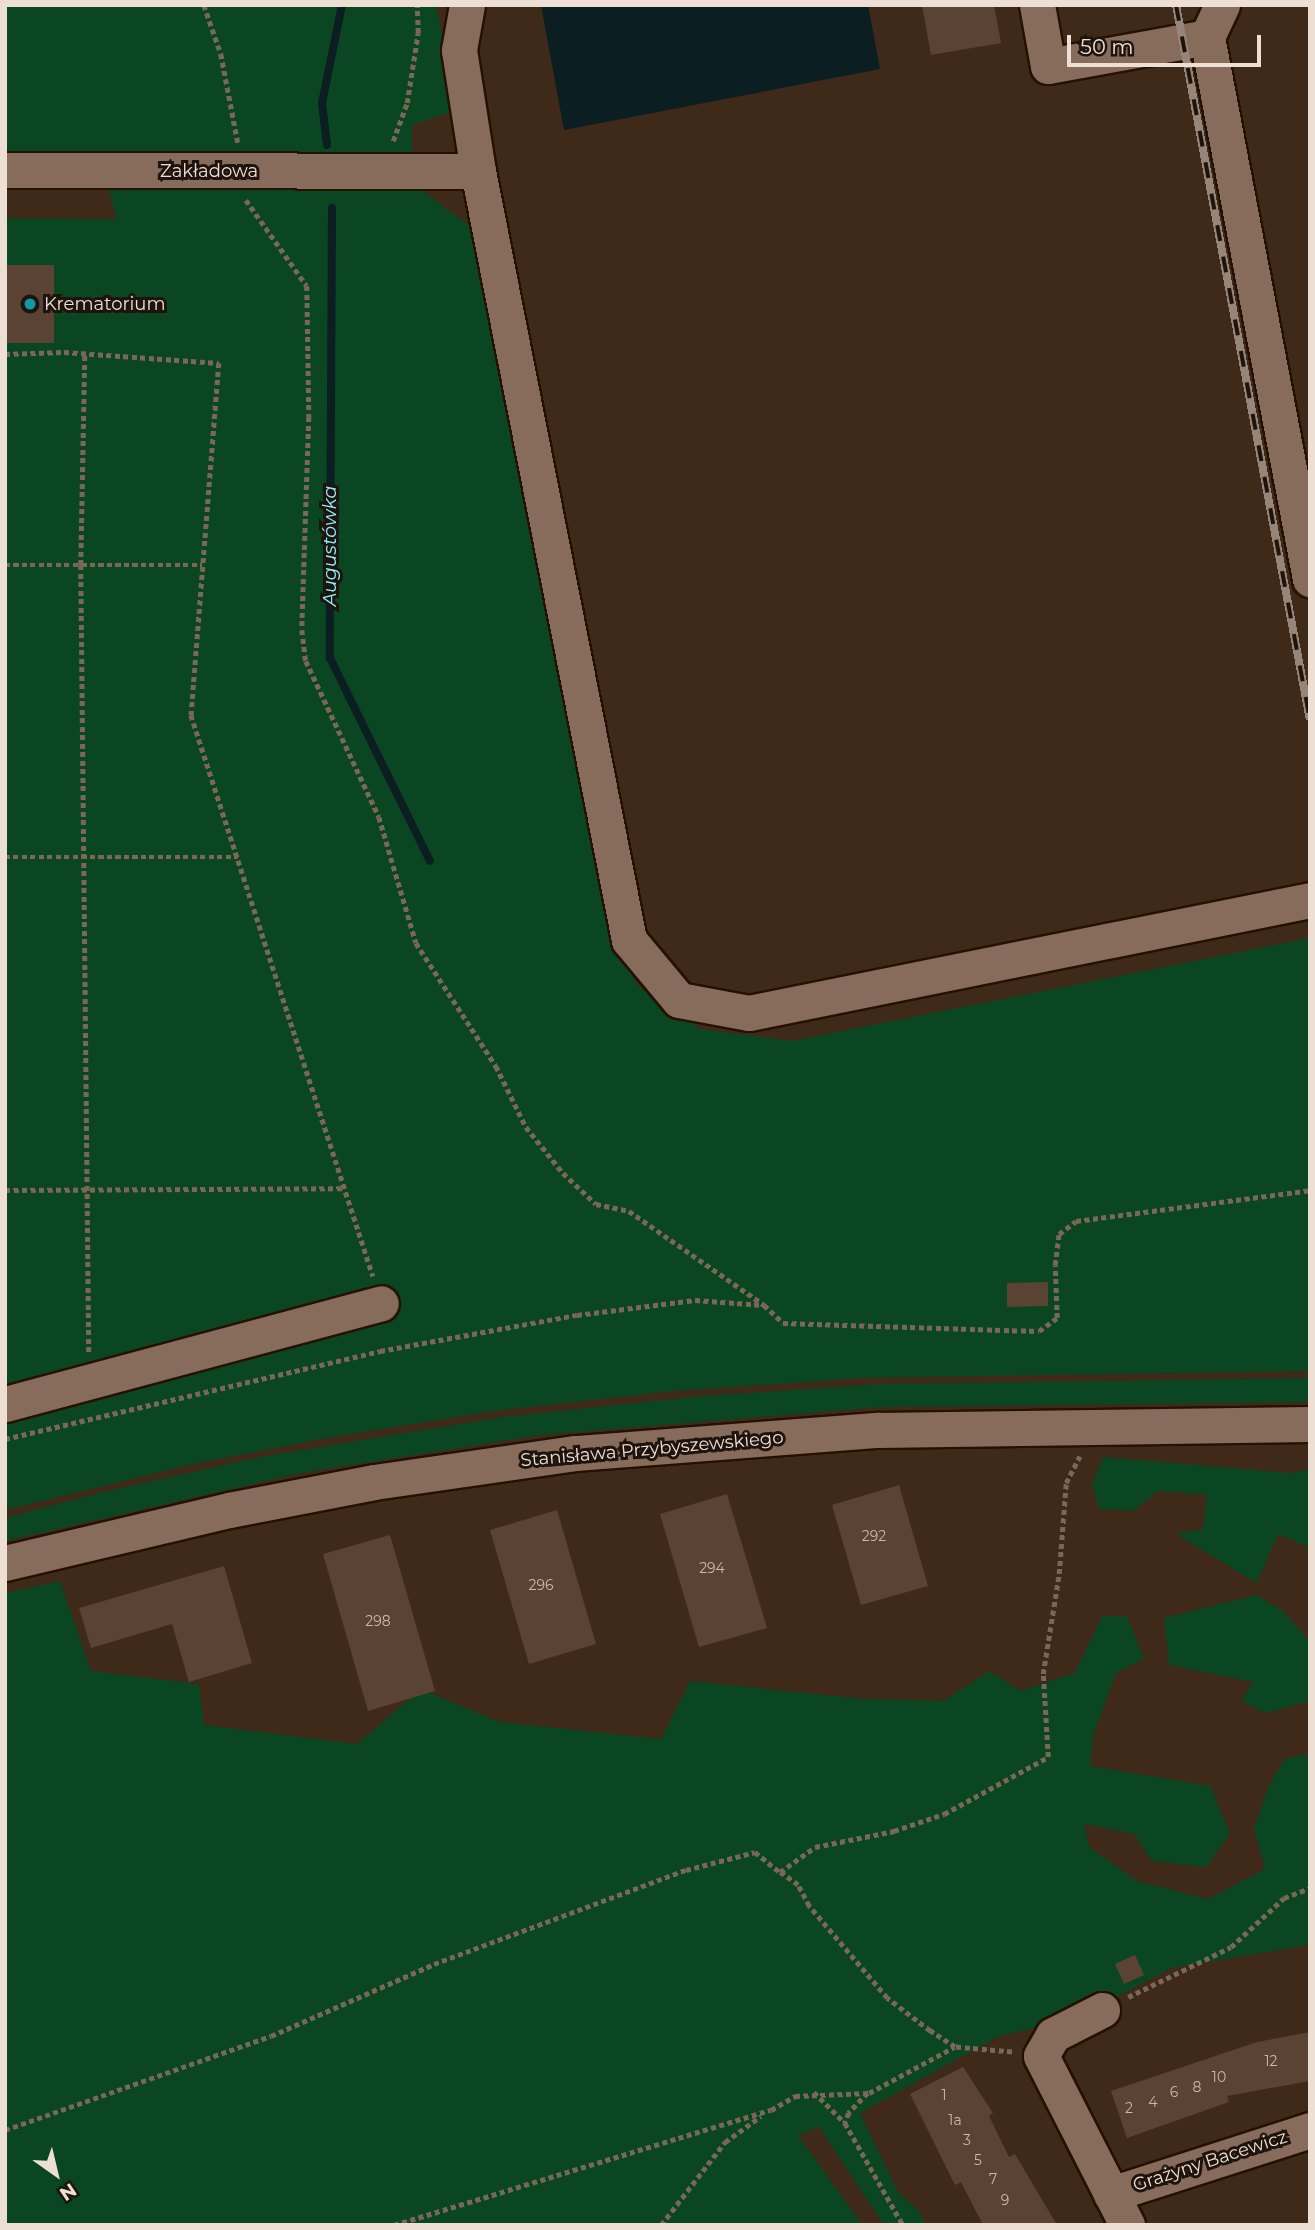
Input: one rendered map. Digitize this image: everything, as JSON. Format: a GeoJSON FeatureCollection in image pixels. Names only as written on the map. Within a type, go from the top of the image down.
{"type":"FeatureCollection","features":[{"type":"Feature","properties":{"kind":"street"},"geometry":{"type":"LineString","coordinates":[[467,5],[459,50],[478,171],[629,940],[679,1000],[749,1013],[1310,900]]}},
{"type":"Feature","properties":{"kind":"street"},"geometry":{"type":"LineString","coordinates":[[1037,5],[1048,66],[1207,37]]}},
{"type":"Feature","properties":{"kind":"street"},"geometry":{"type":"LineString","coordinates":[[1222,5],[1207,37],[1310,579]]}},
{"type":"Feature","properties":{"kind":"street","name":"Zakładowa"},"geometry":{"type":"LineString","coordinates":[[5,170],[478,171]]}},
{"type":"Feature","properties":{"kind":"street"},"geometry":{"type":"LineString","coordinates":[[5,1404],[381,1303]]}},
{"type":"Feature","properties":{"kind":"street","name":"Stanisława Przybyszewskiego"},"geometry":{"type":"LineString","coordinates":[[5,1563],[334,1489],[576,1453],[877,1430],[1310,1424]]}},
{"type":"Feature","properties":{"kind":"street"},"geometry":{"type":"LineString","coordinates":[[1041,2056],[1053,2035],[1102,2010]]}},
{"type":"Feature","properties":{"kind":"street","name":"Grażyny Bacewicz"},"geometry":{"type":"LineString","coordinates":[[1041,2056],[1126,2225]]}},
{"type":"Feature","properties":{"kind":"street","name":"Grażyny Bacewicz"},"geometry":{"type":"LineString","coordinates":[[1111,2194],[1310,2130]]}},
{"type":"Feature","properties":{"kind":"path"},"geometry":{"type":"LineString","coordinates":[[379,170],[407,103],[418,33],[417,5]]}},
{"type":"Feature","properties":{"kind":"path"},"geometry":{"type":"LineString","coordinates":[[5,354],[219,363],[191,715],[381,1303]]}},
{"type":"Feature","properties":{"kind":"path"},"geometry":{"type":"LineString","coordinates":[[85,356],[81,565],[89,1382]]}},
{"type":"Feature","properties":{"kind":"path"},"geometry":{"type":"LineString","coordinates":[[5,565],[202,565]]}},
{"type":"Feature","properties":{"kind":"path"},"geometry":{"type":"LineString","coordinates":[[5,857],[238,857]]}},
{"type":"Feature","properties":{"kind":"path"},"geometry":{"type":"LineString","coordinates":[[5,1190],[344,1188]]}},
{"type":"Feature","properties":{"kind":"path"},"geometry":{"type":"LineString","coordinates":[[5,1439],[367,1354],[577,1315],[695,1300],[764,1305]]}},
{"type":"Feature","properties":{"kind":"path"},"geometry":{"type":"LineString","coordinates":[[780,1872],[815,1847],[894,1831],[944,1814],[1048,1757],[1043,1674],[1059,1574],[1066,1483],[1096,1427]]}},
{"type":"Feature","properties":{"kind":"path"},"geometry":{"type":"LineString","coordinates":[[5,2130],[271,2036],[434,1964],[686,1870],[755,1852],[798,1885],[809,1906],[887,1998],[955,2047],[1041,2056]]}},
{"type":"Feature","properties":{"kind":"path"},"geometry":{"type":"LineString","coordinates":[[1102,2010],[1231,1948],[1284,1898],[1310,1888]]}},
{"type":"Feature","properties":{"kind":"path"},"geometry":{"type":"LineString","coordinates":[[845,2123],[849,2113],[869,2093],[955,2047]]}},
{"type":"Feature","properties":{"kind":"path"},"geometry":{"type":"LineString","coordinates":[[661,2225],[725,2142],[771,2110],[795,2096],[814,2092],[869,2093]]}},
{"type":"Feature","properties":{"kind":"path"},"geometry":{"type":"LineString","coordinates":[[814,2092],[845,2123],[904,2225]]}},
{"type":"Feature","properties":{"kind":"path"},"geometry":{"type":"LineString","coordinates":[[394,2225],[771,2110]]}},
{"type":"Feature","properties":{"kind":"green space"},"geometry":{"type":"Polygon","coordinates":[[[5,5],[436,5],[457,110],[412,125],[412,157],[5,157],[5,5]]]}},
{"type":"Feature","properties":{"kind":"green space"},"geometry":{"type":"Polygon","coordinates":[[[105,179],[412,183],[481,234],[612,929],[636,984],[700,1029],[792,1041],[1310,938],[1310,1371],[861,1378],[674,1391],[493,1411],[326,1438],[193,1464],[5,1510],[5,218],[117,219],[105,179]]]}},
{"type":"Feature","properties":{"kind":"green space"},"geometry":{"type":"Polygon","coordinates":[[[1310,1378],[1310,1402],[882,1407],[540,1435],[301,1473],[5,1541],[5,1518],[103,1492],[265,1456],[503,1417],[702,1396],[884,1384],[1310,1378]]]}},
{"type":"Feature","properties":{"kind":"green space"},"geometry":{"type":"Polygon","coordinates":[[[1103,1457],[1291,1473],[1310,1469],[1310,1548],[1278,1534],[1257,1583],[1176,1534],[1203,1529],[1207,1495],[1158,1491],[1133,1511],[1099,1509],[1092,1483],[1103,1457]]]}},
{"type":"Feature","properties":{"kind":"green space"},"geometry":{"type":"Polygon","coordinates":[[[60,1581],[91,1671],[199,1684],[204,1725],[357,1744],[421,1689],[500,1722],[661,1739],[690,1681],[865,1699],[944,1701],[989,1671],[1021,1691],[1075,1673],[1102,1616],[1127,1616],[1144,1659],[1116,1673],[1093,1736],[1090,1766],[1210,1786],[1230,1834],[1206,1867],[1152,1861],[1134,1834],[1084,1824],[1089,1847],[1137,1881],[1208,1899],[1265,1869],[1254,1829],[1268,1788],[1284,1759],[1310,1754],[1310,1945],[1171,1968],[1075,2019],[999,2036],[860,2113],[898,2192],[918,2210],[926,2225],[884,2225],[819,2127],[798,2135],[862,2225],[5,2225],[5,1593],[60,1581]]]}},
{"type":"Feature","properties":{"kind":"green space"},"geometry":{"type":"Polygon","coordinates":[[[1256,1595],[1283,1611],[1310,1642],[1310,1701],[1265,1713],[1242,1701],[1253,1682],[1169,1665],[1164,1618],[1256,1595]]]}},
{"type":"Feature","properties":{"kind":"water"},"geometry":{"type":"Polygon","coordinates":[[[541,5],[868,5],[880,69],[564,130],[541,5]]]}},
{"type":"Feature","properties":{"kind":"building"},"geometry":{"type":"Polygon","coordinates":[[[922,5],[994,5],[1001,43],[931,55],[922,5]]]}},
{"type":"Feature","properties":{"kind":"building","name":"Krematorium"},"geometry":{"type":"Polygon","coordinates":[[[5,265],[54,265],[54,343],[5,343],[5,265]]]}},
{"type":"Feature","properties":{"kind":"building"},"geometry":{"type":"Polygon","coordinates":[[[1048,1282],[1048,1306],[1007,1307],[1007,1283],[1048,1282]]]}},
{"type":"Feature","properties":{"kind":"building"},"geometry":{"type":"Polygon","coordinates":[[[899,1485],[928,1586],[861,1605],[832,1505],[899,1485]]]}},
{"type":"Feature","properties":{"kind":"building"},"geometry":{"type":"Polygon","coordinates":[[[727,1494],[767,1628],[699,1647],[660,1514],[727,1494]]]}},
{"type":"Feature","properties":{"kind":"building"},"geometry":{"type":"Polygon","coordinates":[[[557,1510],[596,1644],[529,1664],[490,1530],[557,1510]]]}},
{"type":"Feature","properties":{"kind":"building"},"geometry":{"type":"Polygon","coordinates":[[[390,1535],[435,1691],[368,1711],[323,1554],[390,1535]]]}},
{"type":"Feature","properties":{"kind":"building"},"geometry":{"type":"Polygon","coordinates":[[[224,1566],[252,1663],[189,1682],[172,1624],[91,1648],[79,1608],[224,1566]]]}},
{"type":"Feature","properties":{"kind":"building"},"geometry":{"type":"Polygon","coordinates":[[[1135,1955],[1144,1975],[1124,1984],[1115,1964],[1135,1955]]]}},
{"type":"Feature","properties":{"kind":"building"},"geometry":{"type":"Polygon","coordinates":[[[1310,2032],[1310,2081],[1227,2096],[1229,2102],[1127,2138],[1111,2091],[1257,2042],[1310,2032]]]}},
{"type":"Feature","properties":{"kind":"building"},"geometry":{"type":"Polygon","coordinates":[[[963,2067],[993,2113],[989,2116],[1009,2157],[1015,2154],[1057,2225],[983,2225],[961,2182],[955,2185],[910,2094],[963,2067]]]}},
{"type":"Feature","properties":{"kind":"waterway","name":"Augustówka"},"geometry":{"type":"LineString","coordinates":[[327,145],[322,103],[342,5]]}},
{"type":"Feature","properties":{"kind":"waterway","name":"Augustówka"},"geometry":{"type":"LineString","coordinates":[[332,208],[330,658],[430,861]]}},
{"type":"Feature","properties":{"kind":"railway"},"geometry":{"type":"LineString","coordinates":[[1176,5],[1310,720]]}},
{"type":"Feature","properties":{"kind":"place","name":"Krematorium"},"geometry":{"type":"Point","coordinates":[30,304]}}]}
